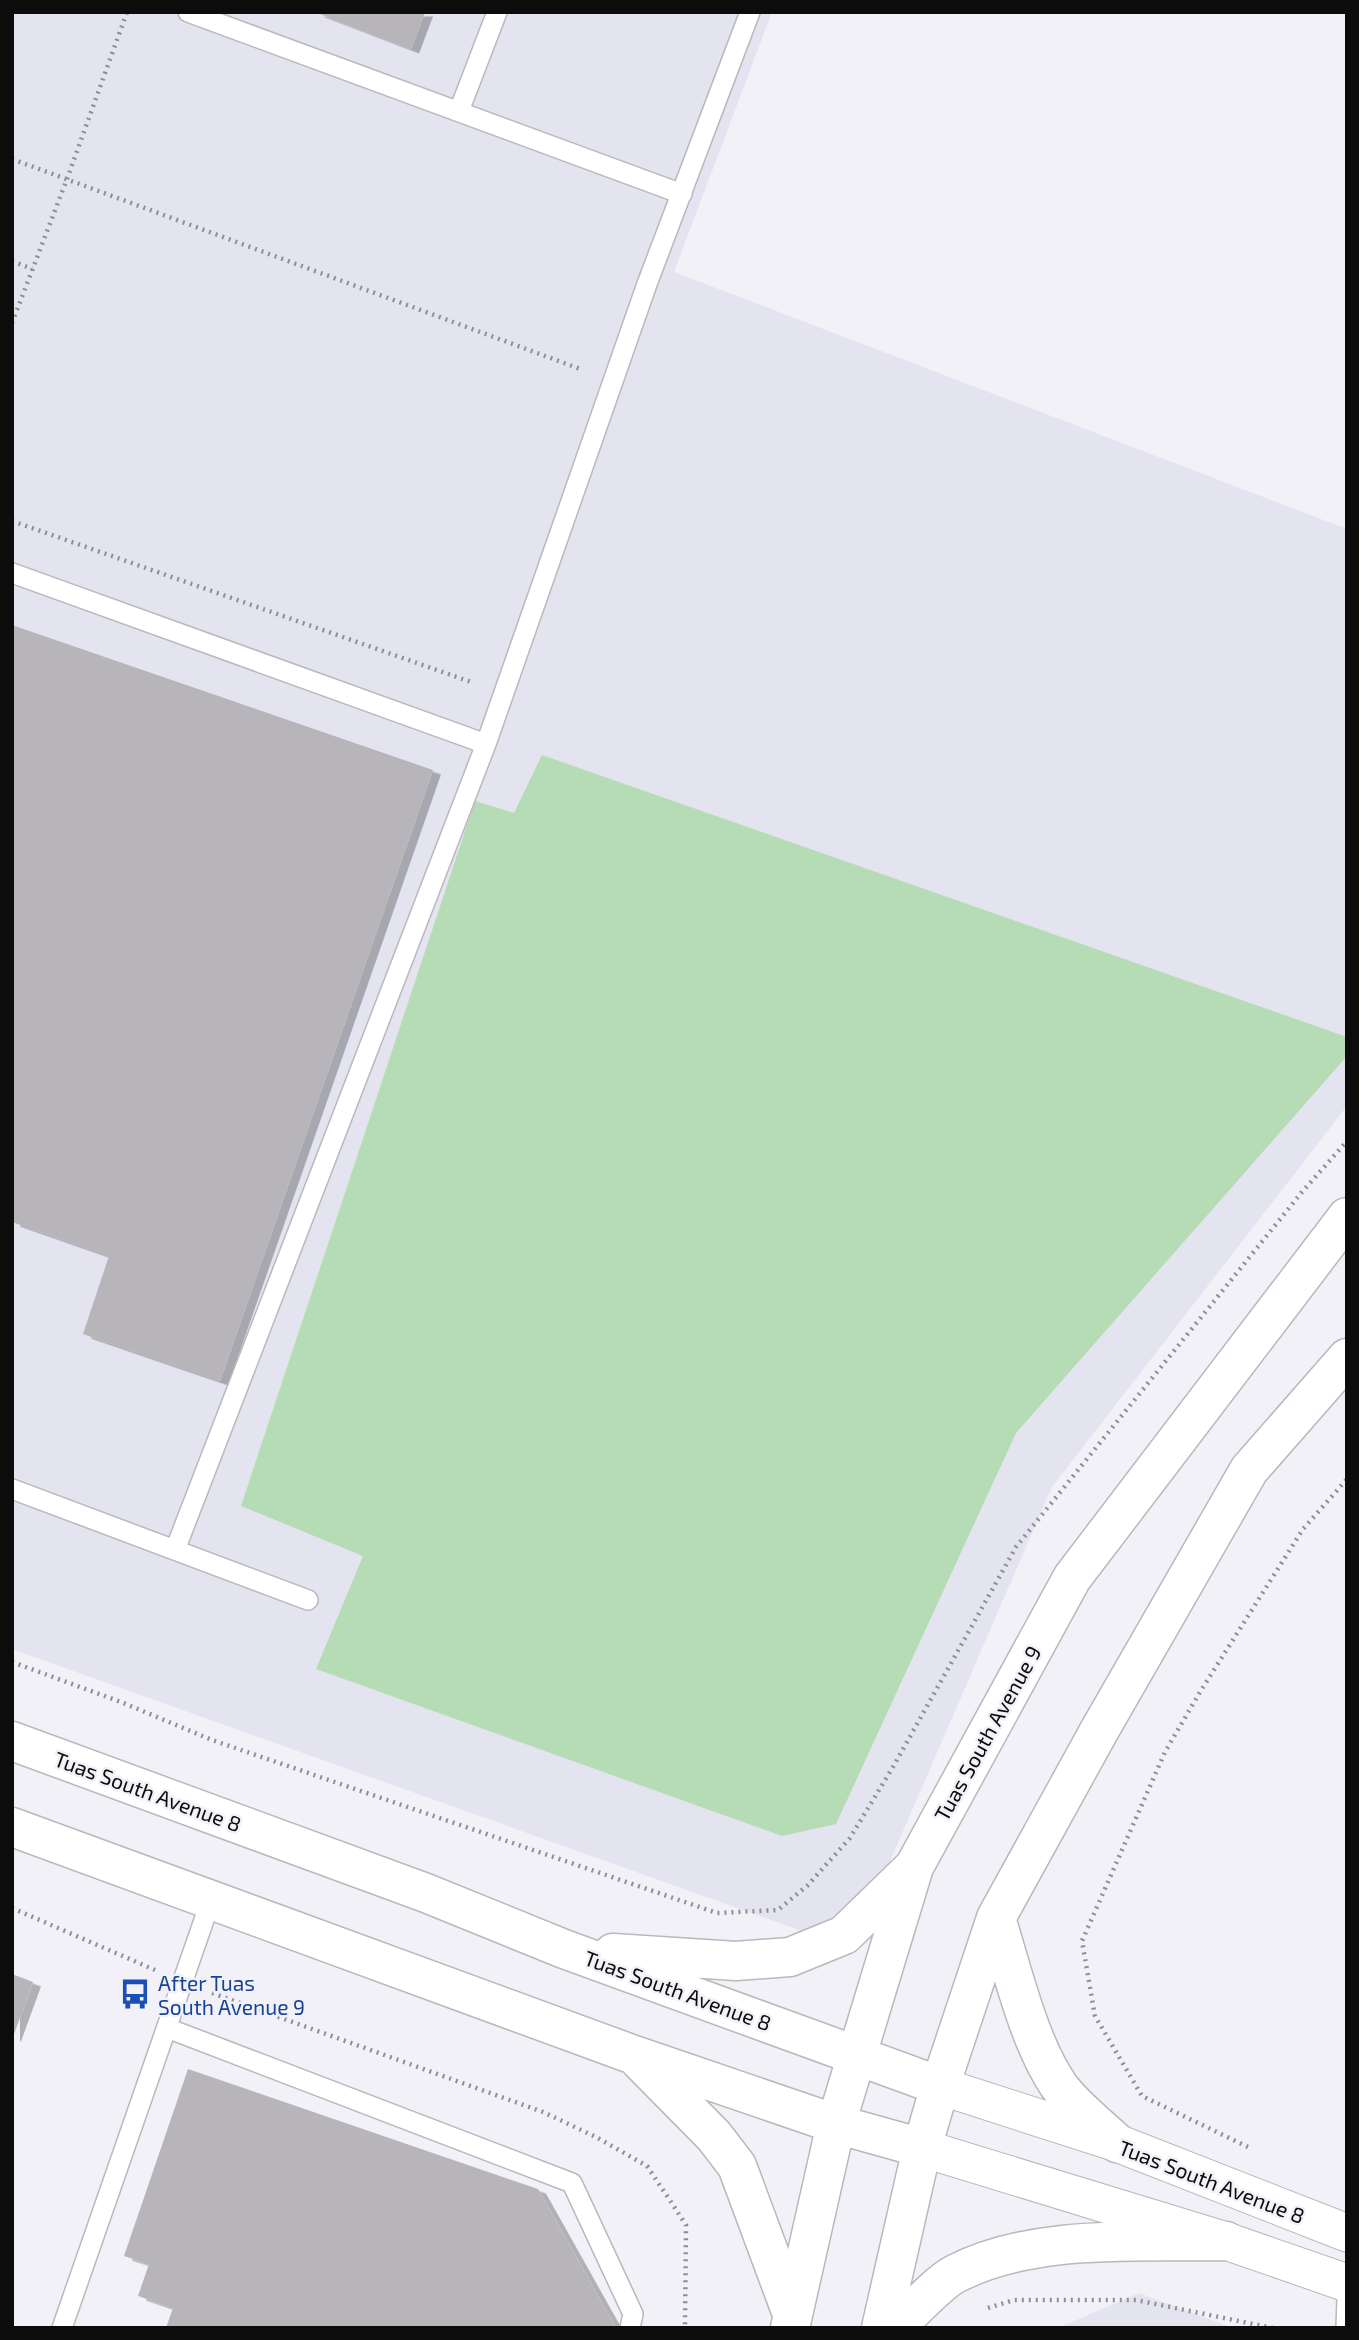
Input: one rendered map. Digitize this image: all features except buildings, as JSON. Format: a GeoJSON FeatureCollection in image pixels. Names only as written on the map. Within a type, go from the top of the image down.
{"type":"FeatureCollection","features":[{"type":"Feature","properties":{"kind":"street","name":"Tuas South Avenue 9"},"geometry":{"type":"LineString","coordinates":[[791,2321],[836,2124],[914,1867],[1072,1578],[1347,1217]]}},
{"type":"Feature","properties":{"kind":"street"},"geometry":{"type":"LineString","coordinates":[[881,2328],[922,2148],[996,1918],[1099,1731],[1250,1470],[1347,1358]]}},
{"type":"Feature","properties":{"kind":"street","name":"Tuas South Avenue 8"},"geometry":{"type":"LineString","coordinates":[[12,1741],[426,1893],[564,1949],[940,2086],[1117,2143],[1347,2233]]}},
{"type":"Feature","properties":{"kind":"street"},"geometry":{"type":"LineString","coordinates":[[12,1827],[634,2055],[836,2124],[1226,2241],[1347,2283]]}},
{"type":"Feature","properties":{"kind":"street"},"geometry":{"type":"LineString","coordinates":[[564,1949],[736,1961],[790,1957],[844,1935],[914,1867]]}},
{"type":"Feature","properties":{"kind":"street"},"geometry":{"type":"LineString","coordinates":[[996,1918],[1021,2002],[1059,2087],[1117,2143]]}},
{"type":"Feature","properties":{"kind":"street"},"geometry":{"type":"LineString","coordinates":[[634,2055],[714,2136],[737,2166],[791,2321]]}},
{"type":"Feature","properties":{"kind":"street"},"geometry":{"type":"LineString","coordinates":[[895,2328],[953,2275],[1011,2252],[1071,2244],[1226,2241]]}},
{"type":"Feature","properties":{"kind":"lane"},"geometry":{"type":"LineString","coordinates":[[188,12],[682,194]]}},
{"type":"Feature","properties":{"kind":"lane"},"geometry":{"type":"LineString","coordinates":[[459,111],[497,12]]}},
{"type":"Feature","properties":{"kind":"lane"},"geometry":{"type":"LineString","coordinates":[[175,1550],[486,744],[614,381],[750,12]]}},
{"type":"Feature","properties":{"kind":"lane"},"geometry":{"type":"LineString","coordinates":[[12,573],[486,744]]}},
{"type":"Feature","properties":{"kind":"lane"},"geometry":{"type":"LineString","coordinates":[[12,1489],[309,1600]]}},
{"type":"Feature","properties":{"kind":"lane"},"geometry":{"type":"LineString","coordinates":[[62,2328],[211,1900]]}},
{"type":"Feature","properties":{"kind":"lane"},"geometry":{"type":"LineString","coordinates":[[167,2028],[572,2183],[633,2314],[630,2328]]}},
{"type":"Feature","properties":{"kind":"lane"},"geometry":{"type":"LineString","coordinates":[[1346,2328],[1347,2298]]}},
{"type":"Feature","properties":{"kind":"path"},"geometry":{"type":"LineString","coordinates":[[12,323],[68,179],[127,12]]}},
{"type":"Feature","properties":{"kind":"path"},"geometry":{"type":"LineString","coordinates":[[12,159],[614,381]]}},
{"type":"Feature","properties":{"kind":"path"},"geometry":{"type":"LineString","coordinates":[[12,261],[32,269]]}},
{"type":"Feature","properties":{"kind":"path"},"geometry":{"type":"LineString","coordinates":[[12,521],[503,693]]}},
{"type":"Feature","properties":{"kind":"path"},"geometry":{"type":"LineString","coordinates":[[12,1662],[121,1702],[212,1740],[717,1913],[778,1910],[808,1885],[850,1838],[893,1767],[1016,1547],[1302,1192],[1347,1141]]}},
{"type":"Feature","properties":{"kind":"path"},"geometry":{"type":"LineString","coordinates":[[1254,2150],[1142,2096],[1095,2016],[1082,1941],[1165,1752],[1303,1530],[1347,1479]]}},
{"type":"Feature","properties":{"kind":"path"},"geometry":{"type":"LineString","coordinates":[[12,1908],[183,1982],[543,2112],[647,2166],[686,2225],[685,2328]]}},
{"type":"Feature","properties":{"kind":"path"},"geometry":{"type":"LineString","coordinates":[[979,2312],[1014,2300],[1136,2300],[1273,2328]]}},
{"type":"Feature","properties":{"kind":"shaded area"},"geometry":{"type":"Polygon","coordinates":[[[12,12],[772,12],[674,272],[1347,529],[1347,1106],[1052,1487],[852,1949],[12,1649],[12,12]]]}},
{"type":"Feature","properties":{"kind":"shaded area"},"geometry":{"type":"Polygon","coordinates":[[[1139,2293],[1233,2328],[1058,2328],[1139,2293]]]}},
{"type":"Feature","properties":{"kind":"green space"},"geometry":{"type":"Polygon","coordinates":[[[542,755],[1347,1037],[1347,1056],[1016,1433],[836,1824],[782,1836],[316,1669],[363,1556],[241,1506],[475,801],[514,813],[542,755]]]}},
{"type":"Feature","properties":{"kind":"place","name":"After Tuas South Avenue 9"},"geometry":{"type":"Point","coordinates":[135,1994]}}]}
